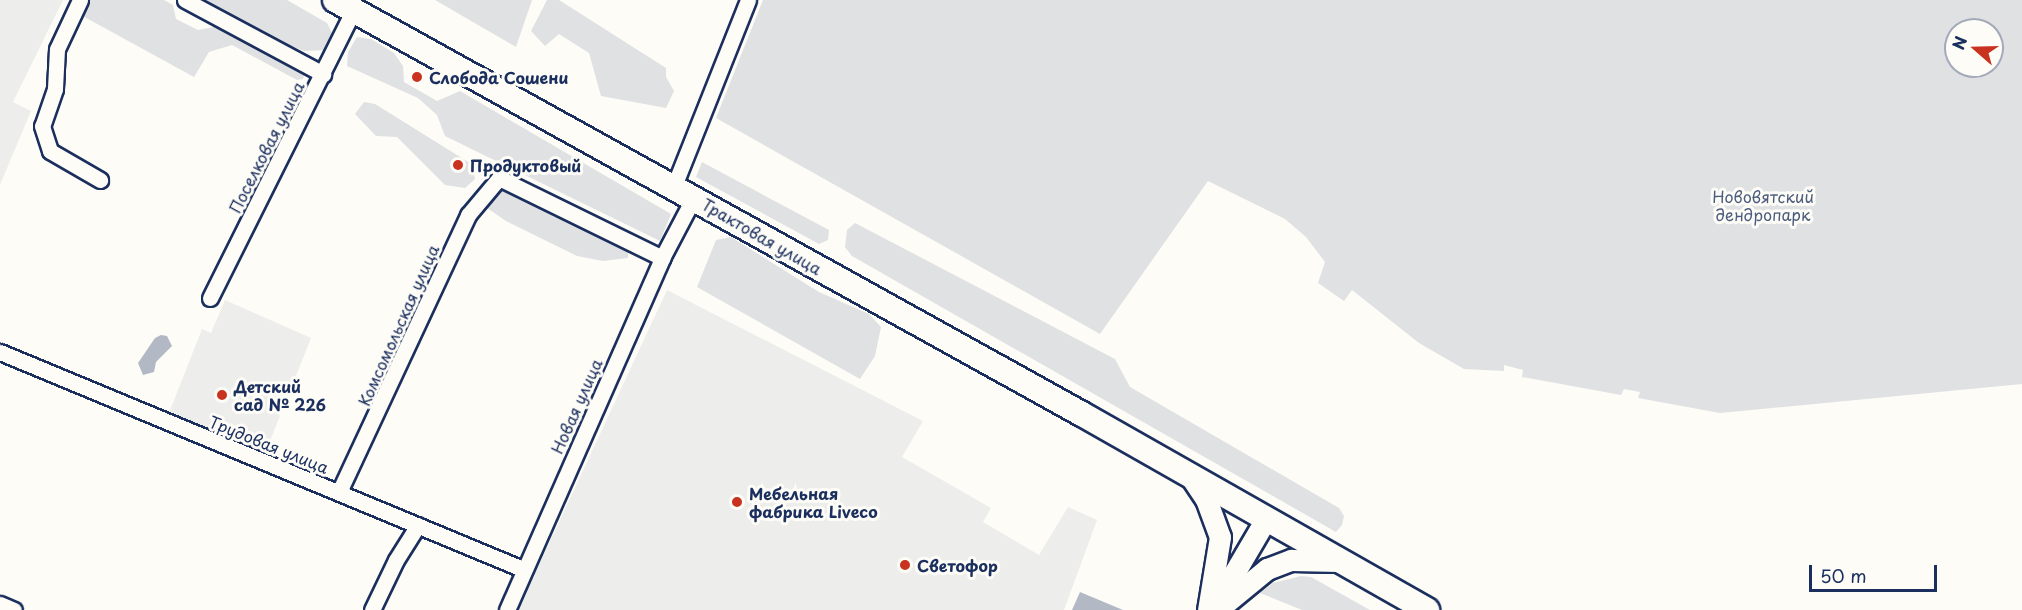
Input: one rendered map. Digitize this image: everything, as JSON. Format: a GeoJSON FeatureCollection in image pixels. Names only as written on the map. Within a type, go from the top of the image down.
{"type":"FeatureCollection","features":[{"type":"Feature","properties":{"kind":"main road","name":"Трактовая улица"},"geometry":{"type":"LineString","coordinates":[[344,5],[684,191],[1266,519]]}},
{"type":"Feature","properties":{"kind":"main road"},"geometry":{"type":"LineString","coordinates":[[1188,473],[1206,500],[1220,537],[1212,610]]}},
{"type":"Feature","properties":{"kind":"main road"},"geometry":{"type":"LineString","coordinates":[[1212,610],[1266,519],[1427,610]]}},
{"type":"Feature","properties":{"kind":"main road"},"geometry":{"type":"LineString","coordinates":[[1212,610],[1267,569],[1291,560],[1339,561]]}},
{"type":"Feature","properties":{"kind":"street"},"geometry":{"type":"LineString","coordinates":[[80,0],[57,49],[56,89],[42,126],[50,150],[100,180]]}},
{"type":"Feature","properties":{"kind":"street"},"geometry":{"type":"LineString","coordinates":[[185,0],[323,74]]}},
{"type":"Feature","properties":{"kind":"street","name":"Новая улица"},"geometry":{"type":"LineString","coordinates":[[507,610],[663,258],[748,0]]}},
{"type":"Feature","properties":{"kind":"street","name":"Поселковая улица"},"geometry":{"type":"LineString","coordinates":[[210,298],[323,74],[344,5]]}},
{"type":"Feature","properties":{"kind":"street","name":"Комсомольская улица"},"geometry":{"type":"LineString","coordinates":[[339,492],[468,215],[499,178],[663,258]]}},
{"type":"Feature","properties":{"kind":"street","name":"Трудовая улица"},"geometry":{"type":"LineString","coordinates":[[0,352],[525,570]]}},
{"type":"Feature","properties":{"kind":"street"},"geometry":{"type":"LineString","coordinates":[[372,610],[396,560],[418,525]]}},
{"type":"Feature","properties":{"kind":"street"},"geometry":{"type":"LineString","coordinates":[[0,604],[14,610]]}},
{"type":"Feature","properties":{"kind":"shaded area"},"geometry":{"type":"Polygon","coordinates":[[[0,0],[63,0],[13,102],[31,111],[0,185],[0,0]]]}},
{"type":"Feature","properties":{"kind":"shaded area"},"geometry":{"type":"Polygon","coordinates":[[[667,290],[923,421],[902,457],[991,508],[983,522],[1039,555],[1068,507],[1097,520],[1064,610],[518,610],[667,290]]]}},
{"type":"Feature","properties":{"kind":"shaded area"},"geometry":{"type":"Polygon","coordinates":[[[225,300],[311,338],[266,451],[169,413],[202,329],[211,333],[225,300]]]}},
{"type":"Feature","properties":{"kind":"shaded area"},"geometry":{"type":"Polygon","coordinates":[[[161,335],[167,336],[172,346],[156,362],[154,372],[143,375],[138,363],[155,338],[161,335]]]}},
{"type":"Feature","properties":{"kind":"shaded area"},"geometry":{"type":"Polygon","coordinates":[[[1080,592],[1123,610],[1072,610],[1080,592]]]}},
{"type":"Feature","properties":{"kind":"green space"},"geometry":{"type":"Polygon","coordinates":[[[86,0],[164,0],[173,5],[176,19],[198,30],[214,27],[235,35],[305,71],[303,79],[297,80],[232,45],[209,52],[194,77],[79,14],[86,0]]]}},
{"type":"Feature","properties":{"kind":"green space"},"geometry":{"type":"Polygon","coordinates":[[[202,0],[287,0],[327,23],[333,35],[326,50],[304,51],[271,38],[202,0]]]}},
{"type":"Feature","properties":{"kind":"green space"},"geometry":{"type":"Polygon","coordinates":[[[435,0],[532,0],[516,47],[435,0]]]}},
{"type":"Feature","properties":{"kind":"green space"},"geometry":{"type":"Polygon","coordinates":[[[547,0],[559,0],[666,68],[666,77],[674,91],[666,108],[601,96],[589,53],[559,34],[545,46],[531,31],[547,0]]]}},
{"type":"Feature","properties":{"kind":"green space","name":"Нововятский дендропарк"},"geometry":{"type":"Polygon","coordinates":[[[763,0],[2022,0],[2022,384],[1720,413],[1638,398],[1640,392],[1624,389],[1621,395],[1522,377],[1523,370],[1504,365],[1504,371],[1464,369],[1419,343],[1352,290],[1344,301],[1318,283],[1325,262],[1306,237],[1285,219],[1208,181],[1100,334],[716,118],[763,0]]]}},
{"type":"Feature","properties":{"kind":"green space"},"geometry":{"type":"Polygon","coordinates":[[[357,37],[371,39],[394,53],[403,66],[404,82],[437,101],[460,91],[671,214],[660,241],[445,136],[437,115],[418,98],[347,66],[348,52],[357,37]]]}},
{"type":"Feature","properties":{"kind":"green space"},"geometry":{"type":"Polygon","coordinates":[[[364,102],[375,104],[473,165],[475,179],[465,188],[445,185],[397,137],[376,136],[355,114],[364,102]]]}},
{"type":"Feature","properties":{"kind":"green space"},"geometry":{"type":"Polygon","coordinates":[[[702,162],[829,230],[828,240],[819,244],[696,177],[702,162]]]}},
{"type":"Feature","properties":{"kind":"green space"},"geometry":{"type":"Polygon","coordinates":[[[503,187],[526,195],[554,217],[576,218],[628,242],[628,258],[603,261],[577,256],[506,221],[487,208],[503,187]]]}},
{"type":"Feature","properties":{"kind":"green space"},"geometry":{"type":"Polygon","coordinates":[[[855,223],[1115,359],[1130,387],[1339,508],[1344,516],[1342,525],[1336,532],[852,256],[845,247],[847,230],[855,223]]]}},
{"type":"Feature","properties":{"kind":"green space"},"geometry":{"type":"Polygon","coordinates":[[[731,237],[819,292],[869,314],[881,327],[875,356],[860,379],[697,287],[716,240],[731,237]]]}},
{"type":"Feature","properties":{"kind":"green space"},"geometry":{"type":"Polygon","coordinates":[[[1301,576],[1311,577],[1370,610],[1302,610],[1260,593],[1273,583],[1301,576]]]}},
{"type":"Feature","properties":{"kind":"place","name":"Слобода Сошени"},"geometry":{"type":"Point","coordinates":[417,77]}},
{"type":"Feature","properties":{"kind":"place","name":"Продуктовый"},"geometry":{"type":"Point","coordinates":[458,165]}},
{"type":"Feature","properties":{"kind":"place","name":"Детский сад № 226"},"geometry":{"type":"Point","coordinates":[222,395]}},
{"type":"Feature","properties":{"kind":"place","name":"Мебельная фабрика Liveco"},"geometry":{"type":"Point","coordinates":[737,502]}},
{"type":"Feature","properties":{"kind":"place","name":"Светофор"},"geometry":{"type":"Point","coordinates":[905,565]}}]}
